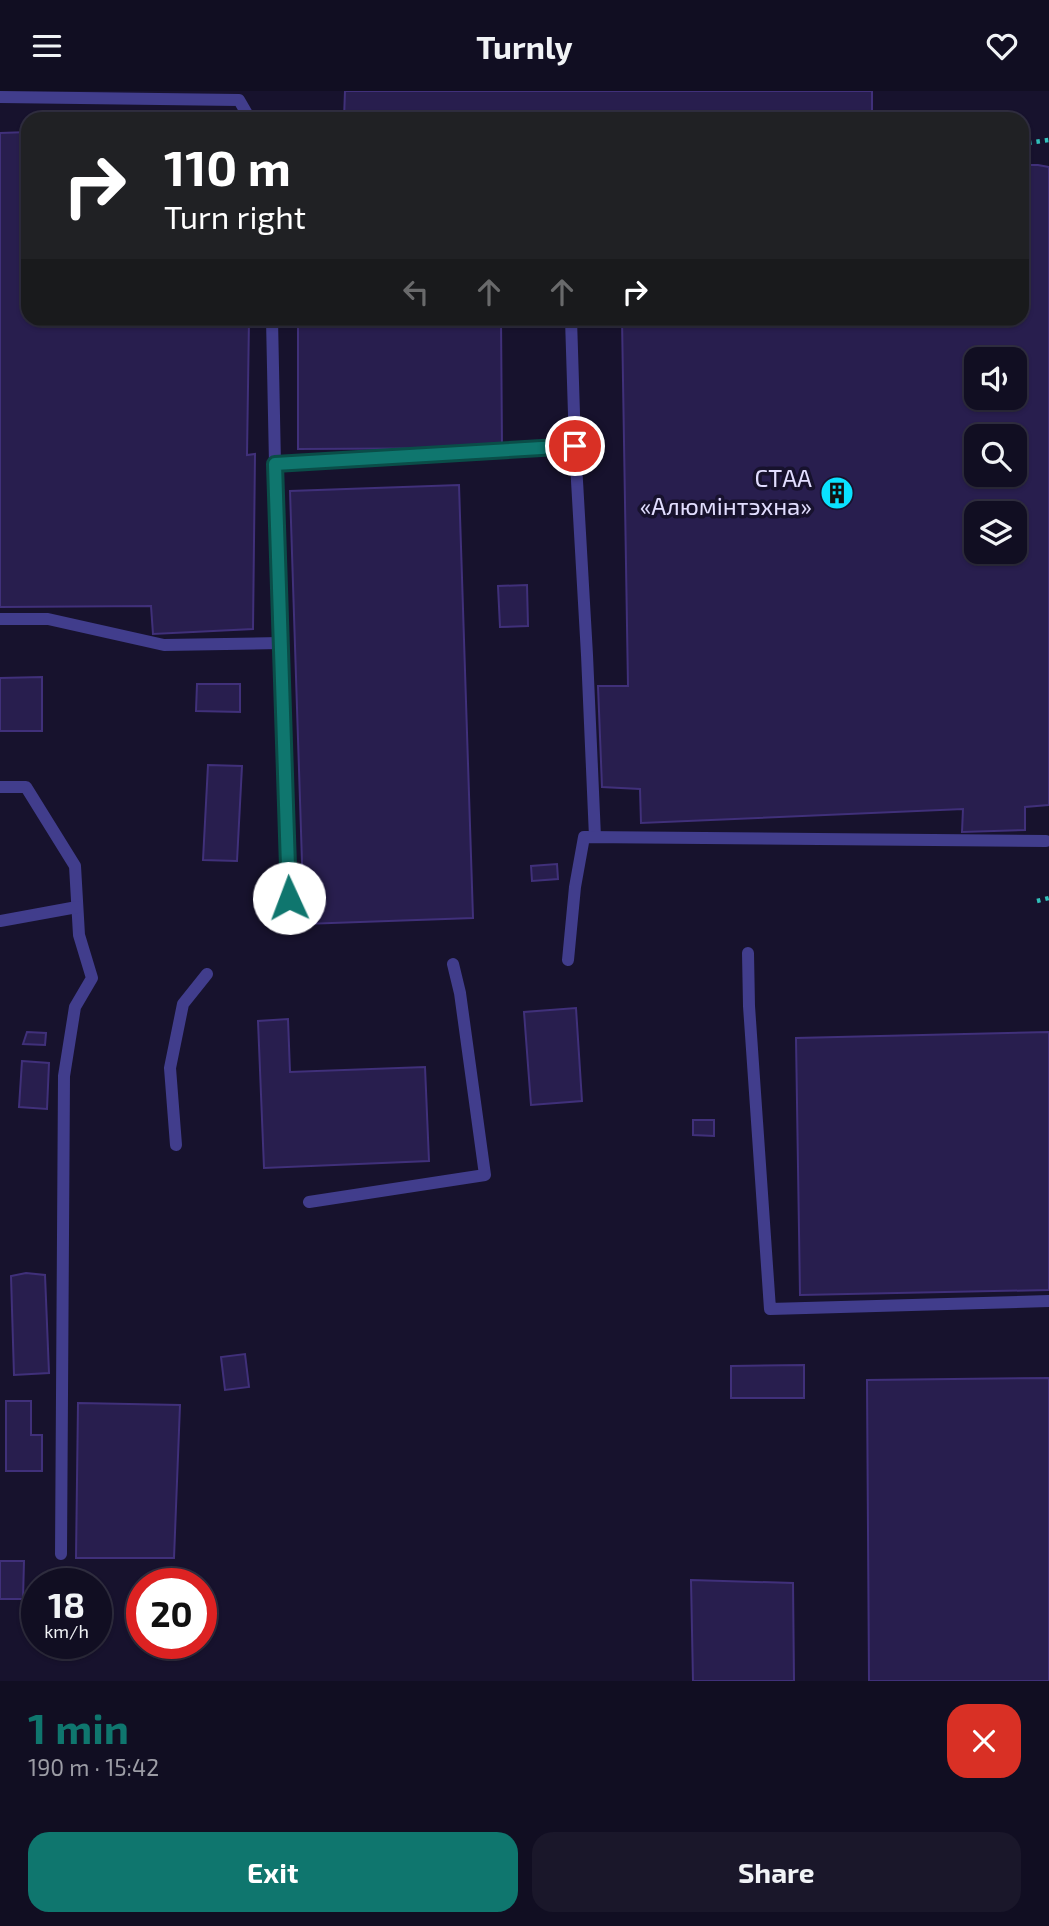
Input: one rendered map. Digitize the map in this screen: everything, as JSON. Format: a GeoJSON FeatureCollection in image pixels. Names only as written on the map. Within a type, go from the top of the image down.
{"type":"FeatureCollection","features":[{"type":"Feature","properties":{"kind":"lane"},"geometry":{"type":"LineString","coordinates":[[0,97],[239,100],[246,112]]}},
{"type":"Feature","properties":{"kind":"lane"},"geometry":{"type":"LineString","coordinates":[[272,326],[289,898]]}},
{"type":"Feature","properties":{"kind":"lane"},"geometry":{"type":"LineString","coordinates":[[571,326],[595,837]]}},
{"type":"Feature","properties":{"kind":"lane"},"geometry":{"type":"LineString","coordinates":[[275,464],[575,446]]}},
{"type":"Feature","properties":{"kind":"lane"},"geometry":{"type":"LineString","coordinates":[[0,619],[48,619],[164,645],[281,643]]}},
{"type":"Feature","properties":{"kind":"lane"},"geometry":{"type":"LineString","coordinates":[[0,787],[26,787],[75,866],[79,935],[92,978],[75,1007],[64,1076],[61,1554]]}},
{"type":"Feature","properties":{"kind":"lane"},"geometry":{"type":"LineString","coordinates":[[568,960],[575,887],[584,837],[1046,841]]}},
{"type":"Feature","properties":{"kind":"lane"},"geometry":{"type":"LineString","coordinates":[[0,921],[77,907]]}},
{"type":"Feature","properties":{"kind":"lane"},"geometry":{"type":"LineString","coordinates":[[748,953],[749,1006],[770,1309],[1049,1301]]}},
{"type":"Feature","properties":{"kind":"lane"},"geometry":{"type":"LineString","coordinates":[[309,1202],[485,1175],[460,993],[453,964]]}},
{"type":"Feature","properties":{"kind":"lane"},"geometry":{"type":"LineString","coordinates":[[176,1145],[170,1068],[183,1004],[207,974]]}},
{"type":"Feature","properties":{"kind":"path"},"geometry":{"type":"LineString","coordinates":[[1029,143],[1049,140]]}},
{"type":"Feature","properties":{"kind":"path"},"geometry":{"type":"LineString","coordinates":[[1037,901],[1049,898]]}},
{"type":"Feature","properties":{"kind":"building"},"geometry":{"type":"Polygon","coordinates":[[[345,91],[872,91],[872,112],[344,112],[345,91]]]}},
{"type":"Feature","properties":{"kind":"building"},"geometry":{"type":"Polygon","coordinates":[[[21,132],[21,326],[249,326],[247,455],[255,454],[253,629],[153,634],[151,606],[0,607],[0,133],[21,132]]]}},
{"type":"Feature","properties":{"kind":"building","name":"СТАА «Алюмінтэхна»"},"geometry":{"type":"Polygon","coordinates":[[[1029,165],[1049,167],[1049,805],[1025,807],[1025,830],[962,832],[963,809],[641,823],[640,789],[602,787],[598,686],[628,686],[622,326],[1029,326],[1029,165]]]}},
{"type":"Feature","properties":{"kind":"building"},"geometry":{"type":"Polygon","coordinates":[[[298,326],[501,326],[502,448],[298,449],[298,326]]]}},
{"type":"Feature","properties":{"kind":"building"},"geometry":{"type":"Polygon","coordinates":[[[459,485],[473,918],[304,924],[290,491],[459,485]]]}},
{"type":"Feature","properties":{"kind":"building"},"geometry":{"type":"Polygon","coordinates":[[[527,585],[528,626],[500,627],[498,586],[527,585]]]}},
{"type":"Feature","properties":{"kind":"building"},"geometry":{"type":"Polygon","coordinates":[[[42,677],[42,731],[0,731],[0,678],[42,677]]]}},
{"type":"Feature","properties":{"kind":"building"},"geometry":{"type":"Polygon","coordinates":[[[197,684],[240,684],[240,712],[196,711],[197,684]]]}},
{"type":"Feature","properties":{"kind":"building"},"geometry":{"type":"Polygon","coordinates":[[[208,765],[242,766],[237,861],[203,860],[208,765]]]}},
{"type":"Feature","properties":{"kind":"building"},"geometry":{"type":"Polygon","coordinates":[[[557,864],[558,879],[532,881],[531,866],[557,864]]]}},
{"type":"Feature","properties":{"kind":"building"},"geometry":{"type":"Polygon","coordinates":[[[576,1008],[582,1101],[531,1105],[524,1012],[576,1008]]]}},
{"type":"Feature","properties":{"kind":"building"},"geometry":{"type":"Polygon","coordinates":[[[288,1019],[290,1072],[425,1067],[429,1161],[264,1168],[258,1021],[288,1019]]]}},
{"type":"Feature","properties":{"kind":"building"},"geometry":{"type":"Polygon","coordinates":[[[27,1032],[46,1033],[45,1045],[23,1044],[27,1032]]]}},
{"type":"Feature","properties":{"kind":"building"},"geometry":{"type":"Polygon","coordinates":[[[1049,1032],[1049,1290],[800,1295],[796,1038],[1049,1032]]]}},
{"type":"Feature","properties":{"kind":"building"},"geometry":{"type":"Polygon","coordinates":[[[22,1061],[49,1063],[47,1109],[19,1107],[22,1061]]]}},
{"type":"Feature","properties":{"kind":"building"},"geometry":{"type":"Polygon","coordinates":[[[693,1120],[714,1120],[714,1136],[693,1135],[693,1120]]]}},
{"type":"Feature","properties":{"kind":"building"},"geometry":{"type":"Polygon","coordinates":[[[26,1273],[45,1275],[49,1373],[14,1375],[11,1276],[26,1273]]]}},
{"type":"Feature","properties":{"kind":"building"},"geometry":{"type":"Polygon","coordinates":[[[245,1354],[249,1387],[225,1390],[221,1357],[245,1354]]]}},
{"type":"Feature","properties":{"kind":"building"},"geometry":{"type":"Polygon","coordinates":[[[804,1365],[804,1398],[731,1398],[731,1366],[804,1365]]]}},
{"type":"Feature","properties":{"kind":"building"},"geometry":{"type":"Polygon","coordinates":[[[1049,1378],[1049,1681],[869,1681],[867,1380],[1049,1378]]]}},
{"type":"Feature","properties":{"kind":"building"},"geometry":{"type":"Polygon","coordinates":[[[6,1401],[31,1401],[31,1435],[42,1435],[42,1471],[6,1471],[6,1401]]]}},
{"type":"Feature","properties":{"kind":"building"},"geometry":{"type":"Polygon","coordinates":[[[78,1403],[180,1405],[174,1558],[76,1558],[78,1403]]]}},
{"type":"Feature","properties":{"kind":"building"},"geometry":{"type":"Polygon","coordinates":[[[0,1561],[24,1561],[24,1568],[21,1568],[21,1599],[0,1599],[0,1561]]]}},
{"type":"Feature","properties":{"kind":"building"},"geometry":{"type":"Polygon","coordinates":[[[691,1580],[793,1583],[794,1681],[693,1681],[691,1580]]]}},
{"type":"Feature","properties":{"kind":"place","name":"СТАА «Алюмінтэхна»"},"geometry":{"type":"Point","coordinates":[837,493]}},
{"type":"Feature","properties":{"kind":"route"},"geometry":{"type":"LineString","coordinates":[[289,898],[275,464],[575,446]]}}]}
